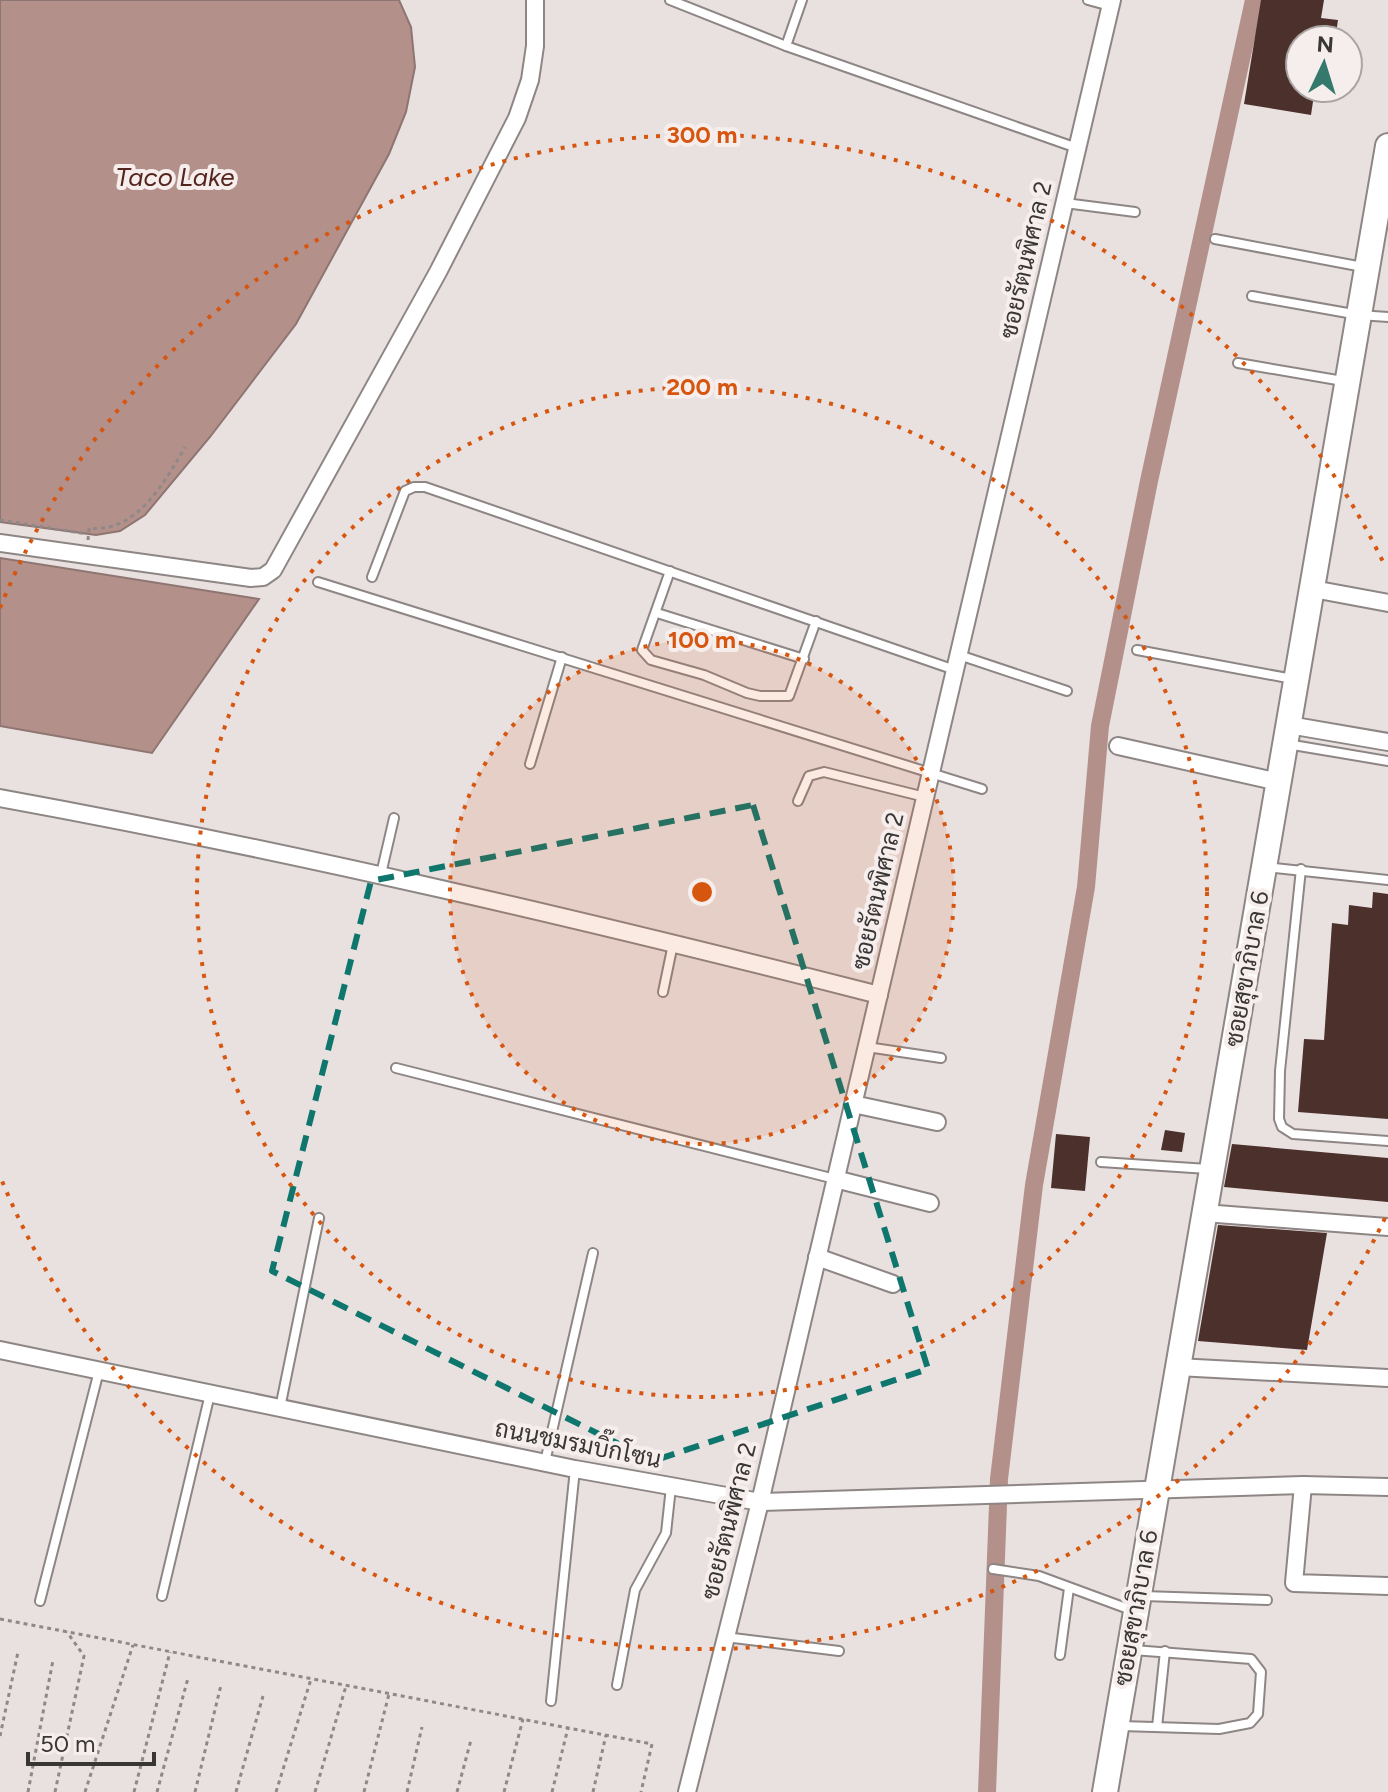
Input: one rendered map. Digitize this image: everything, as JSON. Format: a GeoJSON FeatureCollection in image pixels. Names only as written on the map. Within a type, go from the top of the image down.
{"type":"FeatureCollection","features":[{"type":"Feature","properties":{"kind":"street"},"geometry":{"type":"LineString","coordinates":[[0,543],[251,578],[263,577],[273,570],[438,272],[517,118],[530,80],[535,0]]}},
{"type":"Feature","properties":{"kind":"street","name":"ซอยรัตนพิศาล 2"},"geometry":{"type":"LineString","coordinates":[[687,1792],[760,1502],[1111,3]]}},
{"type":"Feature","properties":{"kind":"street","name":"ซอยสุขาภิบาล 6"},"geometry":{"type":"LineString","coordinates":[[1105,1792],[1388,146]]}},
{"type":"Feature","properties":{"kind":"street"},"geometry":{"type":"LineString","coordinates":[[1313,589],[1388,603]]}},
{"type":"Feature","properties":{"kind":"street"},"geometry":{"type":"LineString","coordinates":[[1288,734],[1388,742]]}},
{"type":"Feature","properties":{"kind":"street"},"geometry":{"type":"LineString","coordinates":[[1118,746],[1279,782]]}},
{"type":"Feature","properties":{"kind":"street"},"geometry":{"type":"LineString","coordinates":[[0,798],[381,874],[879,995]]}},
{"type":"Feature","properties":{"kind":"street"},"geometry":{"type":"LineString","coordinates":[[853,1104],[937,1122]]}},
{"type":"Feature","properties":{"kind":"street"},"geometry":{"type":"LineString","coordinates":[[835,1179],[930,1203]]}},
{"type":"Feature","properties":{"kind":"street"},"geometry":{"type":"LineString","coordinates":[[1204,1213],[1388,1227]]}},
{"type":"Feature","properties":{"kind":"street"},"geometry":{"type":"LineString","coordinates":[[817,1257],[893,1284]]}},
{"type":"Feature","properties":{"kind":"street","name":"ถนนชมรมบิ๊กโซน"},"geometry":{"type":"LineString","coordinates":[[0,1350],[575,1469],[760,1502],[1303,1485],[1388,1487]]}},
{"type":"Feature","properties":{"kind":"street"},"geometry":{"type":"LineString","coordinates":[[1177,1367],[1388,1378]]}},
{"type":"Feature","properties":{"kind":"street"},"geometry":{"type":"LineString","coordinates":[[1303,1485],[1294,1583],[1388,1586]]}},
{"type":"Feature","properties":{"kind":"lane"},"geometry":{"type":"LineString","coordinates":[[670,0],[786,46],[1077,148]]}},
{"type":"Feature","properties":{"kind":"lane"},"geometry":{"type":"LineString","coordinates":[[786,46],[802,0]]}},
{"type":"Feature","properties":{"kind":"lane"},"geometry":{"type":"LineString","coordinates":[[1088,0],[1111,3]]}},
{"type":"Feature","properties":{"kind":"lane"},"geometry":{"type":"LineString","coordinates":[[1064,203],[1135,212]]}},
{"type":"Feature","properties":{"kind":"lane"},"geometry":{"type":"LineString","coordinates":[[1215,239],[1367,268]]}},
{"type":"Feature","properties":{"kind":"lane"},"geometry":{"type":"LineString","coordinates":[[1252,296],[1359,315],[1388,317]]}},
{"type":"Feature","properties":{"kind":"lane"},"geometry":{"type":"LineString","coordinates":[[1238,363],[1348,382]]}},
{"type":"Feature","properties":{"kind":"lane"},"geometry":{"type":"LineString","coordinates":[[372,577],[405,491],[425,487],[816,621],[1067,691]]}},
{"type":"Feature","properties":{"kind":"lane"},"geometry":{"type":"LineString","coordinates":[[670,571],[642,650],[651,660],[704,675],[747,693],[775,698],[789,696],[816,621]]}},
{"type":"Feature","properties":{"kind":"lane"},"geometry":{"type":"LineString","coordinates":[[318,582],[982,789]]}},
{"type":"Feature","properties":{"kind":"lane"},"geometry":{"type":"LineString","coordinates":[[657,613],[804,659]]}},
{"type":"Feature","properties":{"kind":"lane"},"geometry":{"type":"LineString","coordinates":[[1137,650],[1297,680]]}},
{"type":"Feature","properties":{"kind":"lane"},"geometry":{"type":"LineString","coordinates":[[530,764],[562,657]]}},
{"type":"Feature","properties":{"kind":"lane"},"geometry":{"type":"LineString","coordinates":[[1288,734],[1388,761]]}},
{"type":"Feature","properties":{"kind":"lane"},"geometry":{"type":"LineString","coordinates":[[798,801],[809,776],[824,772],[925,797]]}},
{"type":"Feature","properties":{"kind":"lane"},"geometry":{"type":"LineString","coordinates":[[381,874],[394,818]]}},
{"type":"Feature","properties":{"kind":"lane"},"geometry":{"type":"LineString","coordinates":[[1265,866],[1388,880]]}},
{"type":"Feature","properties":{"kind":"lane"},"geometry":{"type":"LineString","coordinates":[[1301,869],[1280,1071],[1279,1119],[1282,1127],[1293,1134],[1388,1141]]}},
{"type":"Feature","properties":{"kind":"lane"},"geometry":{"type":"LineString","coordinates":[[663,992],[673,943]]}},
{"type":"Feature","properties":{"kind":"lane"},"geometry":{"type":"LineString","coordinates":[[867,1047],[941,1058]]}},
{"type":"Feature","properties":{"kind":"lane"},"geometry":{"type":"LineString","coordinates":[[396,1068],[835,1179]]}},
{"type":"Feature","properties":{"kind":"lane"},"geometry":{"type":"LineString","coordinates":[[1101,1162],[1212,1170]]}},
{"type":"Feature","properties":{"kind":"lane"},"geometry":{"type":"LineString","coordinates":[[280,1408],[319,1218]]}},
{"type":"Feature","properties":{"kind":"lane"},"geometry":{"type":"LineString","coordinates":[[545,1462],[593,1253]]}},
{"type":"Feature","properties":{"kind":"lane"},"geometry":{"type":"LineString","coordinates":[[40,1601],[100,1370]]}},
{"type":"Feature","properties":{"kind":"lane"},"geometry":{"type":"LineString","coordinates":[[162,1596],[210,1394]]}},
{"type":"Feature","properties":{"kind":"lane"},"geometry":{"type":"LineString","coordinates":[[551,1701],[575,1469]]}},
{"type":"Feature","properties":{"kind":"lane"},"geometry":{"type":"LineString","coordinates":[[617,1685],[635,1590],[666,1533],[671,1487]]}},
{"type":"Feature","properties":{"kind":"lane"},"geometry":{"type":"LineString","coordinates":[[993,1569],[1039,1576],[1069,1588],[1137,1604],[1267,1600]]}},
{"type":"Feature","properties":{"kind":"lane"},"geometry":{"type":"LineString","coordinates":[[1060,1655],[1069,1588]]}},
{"type":"Feature","properties":{"kind":"lane"},"geometry":{"type":"LineString","coordinates":[[724,1637],[839,1651]]}},
{"type":"Feature","properties":{"kind":"lane"},"geometry":{"type":"LineString","coordinates":[[1116,1726],[1237,1727],[1250,1723],[1258,1714],[1261,1672],[1251,1659],[1129,1650]]}},
{"type":"Feature","properties":{"kind":"lane"},"geometry":{"type":"LineString","coordinates":[[1157,1727],[1165,1651]]}},
{"type":"Feature","properties":{"kind":"path"},"geometry":{"type":"LineString","coordinates":[[0,520],[88,534],[89,528],[99,529],[119,523],[149,502],[185,447]]}},
{"type":"Feature","properties":{"kind":"path"},"geometry":{"type":"LineString","coordinates":[[0,1619],[652,1744],[641,1792]]}},
{"type":"Feature","properties":{"kind":"path"},"geometry":{"type":"LineString","coordinates":[[55,1792],[84,1656],[67,1632]]}},
{"type":"Feature","properties":{"kind":"path"},"geometry":{"type":"LineString","coordinates":[[85,1792],[133,1645]]}},
{"type":"Feature","properties":{"kind":"path"},"geometry":{"type":"LineString","coordinates":[[0,1736],[18,1652]]}},
{"type":"Feature","properties":{"kind":"path"},"geometry":{"type":"LineString","coordinates":[[134,1792],[170,1652]]}},
{"type":"Feature","properties":{"kind":"path"},"geometry":{"type":"LineString","coordinates":[[28,1792],[53,1660]]}},
{"type":"Feature","properties":{"kind":"path"},"geometry":{"type":"LineString","coordinates":[[157,1792],[188,1678]]}},
{"type":"Feature","properties":{"kind":"path"},"geometry":{"type":"LineString","coordinates":[[276,1792],[311,1679]]}},
{"type":"Feature","properties":{"kind":"path"},"geometry":{"type":"LineString","coordinates":[[195,1792],[221,1685]]}},
{"type":"Feature","properties":{"kind":"path"},"geometry":{"type":"LineString","coordinates":[[315,1792],[346,1686]]}},
{"type":"Feature","properties":{"kind":"path"},"geometry":{"type":"LineString","coordinates":[[364,1792],[389,1694]]}},
{"type":"Feature","properties":{"kind":"path"},"geometry":{"type":"LineString","coordinates":[[236,1792],[263,1696]]}},
{"type":"Feature","properties":{"kind":"path"},"geometry":{"type":"LineString","coordinates":[[504,1792],[523,1719]]}},
{"type":"Feature","properties":{"kind":"path"},"geometry":{"type":"LineString","coordinates":[[407,1792],[422,1727]]}},
{"type":"Feature","properties":{"kind":"path"},"geometry":{"type":"LineString","coordinates":[[552,1792],[568,1728]]}},
{"type":"Feature","properties":{"kind":"path"},"geometry":{"type":"LineString","coordinates":[[593,1792],[606,1735]]}},
{"type":"Feature","properties":{"kind":"path"},"geometry":{"type":"LineString","coordinates":[[457,1792],[471,1740]]}},
{"type":"Feature","properties":{"kind":"highlighted area"},"geometry":{"type":"Polygon","coordinates":[[[753,805],[928,1369],[653,1461],[272,1271],[371,881],[753,805]]]}},
{"type":"Feature","properties":{"kind":"water","name":"Taco Lake"},"geometry":{"type":"Polygon","coordinates":[[[0,0],[399,0],[411,27],[415,67],[406,112],[389,154],[296,324],[210,437],[145,515],[120,531],[96,535],[0,522],[0,0]]]}},
{"type":"Feature","properties":{"kind":"water"},"geometry":{"type":"Polygon","coordinates":[[[0,558],[259,599],[152,753],[0,726],[0,558]]]}},
{"type":"Feature","properties":{"kind":"building"},"geometry":{"type":"Polygon","coordinates":[[[1261,0],[1324,0],[1321,18],[1338,20],[1337,24],[1284,24],[1284,104],[1313,104],[1311,115],[1244,104],[1261,0]]]}},
{"type":"Feature","properties":{"kind":"building"},"geometry":{"type":"Polygon","coordinates":[[[1373,892],[1388,894],[1388,1119],[1298,1112],[1304,1039],[1324,1040],[1332,923],[1348,925],[1349,905],[1372,908],[1373,892]]]}},
{"type":"Feature","properties":{"kind":"building"},"geometry":{"type":"Polygon","coordinates":[[[1165,1130],[1185,1133],[1182,1152],[1161,1150],[1165,1130]]]}},
{"type":"Feature","properties":{"kind":"building"},"geometry":{"type":"Polygon","coordinates":[[[1056,1134],[1090,1137],[1085,1191],[1051,1188],[1056,1134]]]}},
{"type":"Feature","properties":{"kind":"building"},"geometry":{"type":"Polygon","coordinates":[[[1232,1144],[1388,1158],[1388,1202],[1224,1187],[1232,1144]]]}},
{"type":"Feature","properties":{"kind":"building"},"geometry":{"type":"Polygon","coordinates":[[[1218,1225],[1327,1233],[1307,1350],[1198,1341],[1218,1225]]]}},
{"type":"Feature","properties":{"kind":"waterway"},"geometry":{"type":"LineString","coordinates":[[987,1792],[999,1479],[1034,1185],[1086,887],[1100,726],[1149,481],[1254,0]]}}]}
